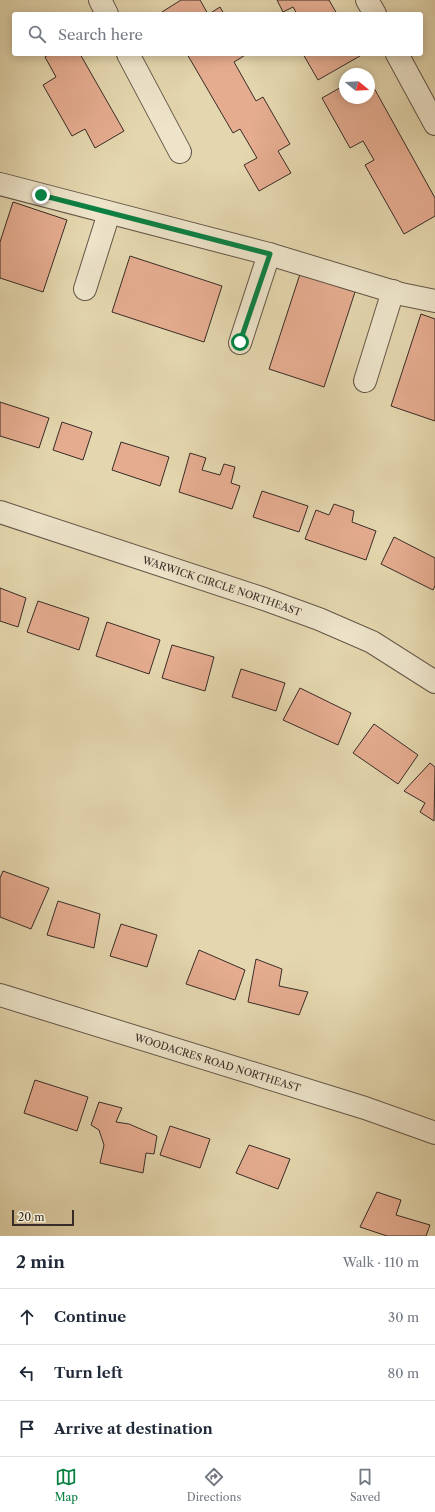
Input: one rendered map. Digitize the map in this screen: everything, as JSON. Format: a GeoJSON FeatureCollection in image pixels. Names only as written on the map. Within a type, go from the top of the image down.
{"type":"FeatureCollection","features":[{"type":"Feature","properties":{"kind":"street"},"geometry":{"type":"LineString","coordinates":[[100,0],[106,12]]}},
{"type":"Feature","properties":{"kind":"street"},"geometry":{"type":"LineString","coordinates":[[367,0],[374,12]]}},
{"type":"Feature","properties":{"kind":"street"},"geometry":{"type":"LineString","coordinates":[[129,56],[180,152]]}},
{"type":"Feature","properties":{"kind":"street"},"geometry":{"type":"LineString","coordinates":[[398,56],[435,124]]}},
{"type":"Feature","properties":{"kind":"street"},"geometry":{"type":"LineString","coordinates":[[0,184],[270,254],[393,292],[435,301]]}},
{"type":"Feature","properties":{"kind":"street"},"geometry":{"type":"LineString","coordinates":[[85,289],[109,213]]}},
{"type":"Feature","properties":{"kind":"street"},"geometry":{"type":"LineString","coordinates":[[240,342],[270,254]]}},
{"type":"Feature","properties":{"kind":"street"},"geometry":{"type":"LineString","coordinates":[[365,381],[393,292]]}},
{"type":"Feature","properties":{"kind":"street","name":"WARWICK CIRCLE NORTHEAST"},"geometry":{"type":"LineString","coordinates":[[0,512],[264,598],[319,619],[372,642],[435,682]]}},
{"type":"Feature","properties":{"kind":"street","name":"WOODACRES ROAD NORTHEAST"},"geometry":{"type":"LineString","coordinates":[[0,994],[365,1108],[435,1133]]}},
{"type":"Feature","properties":{"kind":"building"},"geometry":{"type":"Polygon","coordinates":[[[181,0],[200,0],[207,12],[162,12],[181,0]]]}},
{"type":"Feature","properties":{"kind":"building"},"geometry":{"type":"Polygon","coordinates":[[[277,0],[329,0],[336,12],[296,12],[293,7],[283,12],[277,0]]]}},
{"type":"Feature","properties":{"kind":"building"},"geometry":{"type":"Polygon","coordinates":[[[220,7],[223,12],[212,12],[220,7]]]}},
{"type":"Feature","properties":{"kind":"building"},"geometry":{"type":"Polygon","coordinates":[[[81,56],[124,131],[95,148],[85,129],[72,136],[43,85],[56,77],[45,57],[81,56]]]}},
{"type":"Feature","properties":{"kind":"building"},"geometry":{"type":"Polygon","coordinates":[[[188,56],[244,56],[234,62],[256,101],[263,97],[290,144],[278,151],[291,173],[259,191],[244,165],[257,158],[240,129],[233,133],[188,56]]]}},
{"type":"Feature","properties":{"kind":"building"},"geometry":{"type":"Polygon","coordinates":[[[304,56],[360,56],[318,80],[304,56]]]}},
{"type":"Feature","properties":{"kind":"building"},"geometry":{"type":"Polygon","coordinates":[[[339,88],[339,104],[375,104],[375,90],[435,198],[435,216],[404,234],[365,165],[374,160],[363,141],[350,148],[322,98],[339,88]]]}},
{"type":"Feature","properties":{"kind":"building"},"geometry":{"type":"Polygon","coordinates":[[[13,202],[67,220],[43,292],[0,278],[0,242],[13,202]]]}},
{"type":"Feature","properties":{"kind":"building"},"geometry":{"type":"Polygon","coordinates":[[[130,256],[222,286],[204,342],[112,312],[130,256]]]}},
{"type":"Feature","properties":{"kind":"building"},"geometry":{"type":"Polygon","coordinates":[[[300,274],[355,292],[324,387],[269,369],[300,274]]]}},
{"type":"Feature","properties":{"kind":"building"},"geometry":{"type":"Polygon","coordinates":[[[421,314],[435,319],[435,421],[391,406],[421,314]]]}},
{"type":"Feature","properties":{"kind":"building"},"geometry":{"type":"Polygon","coordinates":[[[0,402],[49,418],[39,448],[0,436],[0,402]]]}},
{"type":"Feature","properties":{"kind":"building"},"geometry":{"type":"Polygon","coordinates":[[[62,422],[92,432],[83,460],[53,450],[62,422]]]}},
{"type":"Feature","properties":{"kind":"building"},"geometry":{"type":"Polygon","coordinates":[[[121,442],[169,457],[160,486],[112,470],[121,442]]]}},
{"type":"Feature","properties":{"kind":"building"},"geometry":{"type":"Polygon","coordinates":[[[190,453],[206,458],[202,470],[220,475],[224,464],[235,467],[231,483],[240,486],[232,509],[179,492],[190,453]]]}},
{"type":"Feature","properties":{"kind":"building"},"geometry":{"type":"Polygon","coordinates":[[[262,491],[308,506],[299,532],[253,517],[262,491]]]}},
{"type":"Feature","properties":{"kind":"building"},"geometry":{"type":"Polygon","coordinates":[[[334,504],[354,511],[352,522],[376,531],[366,560],[305,539],[316,510],[329,515],[334,504]]]}},
{"type":"Feature","properties":{"kind":"building"},"geometry":{"type":"Polygon","coordinates":[[[394,537],[435,558],[435,586],[433,590],[381,564],[394,537]]]}},
{"type":"Feature","properties":{"kind":"building"},"geometry":{"type":"Polygon","coordinates":[[[0,588],[26,598],[18,627],[0,621],[0,588]]]}},
{"type":"Feature","properties":{"kind":"building"},"geometry":{"type":"Polygon","coordinates":[[[38,601],[89,618],[79,650],[27,632],[38,601]]]}},
{"type":"Feature","properties":{"kind":"building"},"geometry":{"type":"Polygon","coordinates":[[[107,622],[160,640],[149,674],[96,656],[107,622]]]}},
{"type":"Feature","properties":{"kind":"building"},"geometry":{"type":"Polygon","coordinates":[[[172,645],[214,657],[205,691],[162,678],[172,645]]]}},
{"type":"Feature","properties":{"kind":"building"},"geometry":{"type":"Polygon","coordinates":[[[241,669],[285,683],[276,711],[232,697],[241,669]]]}},
{"type":"Feature","properties":{"kind":"building"},"geometry":{"type":"Polygon","coordinates":[[[300,688],[351,713],[338,745],[283,720],[300,688]]]}},
{"type":"Feature","properties":{"kind":"building"},"geometry":{"type":"Polygon","coordinates":[[[374,724],[418,755],[398,784],[353,753],[374,724]]]}},
{"type":"Feature","properties":{"kind":"building"},"geometry":{"type":"Polygon","coordinates":[[[430,763],[435,767],[434,821],[420,812],[425,803],[404,791],[430,763]]]}},
{"type":"Feature","properties":{"kind":"building"},"geometry":{"type":"Polygon","coordinates":[[[3,871],[49,888],[31,929],[0,917],[0,878],[3,871]]]}},
{"type":"Feature","properties":{"kind":"building"},"geometry":{"type":"Polygon","coordinates":[[[58,901],[100,914],[94,948],[47,935],[58,901]]]}},
{"type":"Feature","properties":{"kind":"building"},"geometry":{"type":"Polygon","coordinates":[[[121,924],[157,935],[147,967],[110,956],[121,924]]]}},
{"type":"Feature","properties":{"kind":"building"},"geometry":{"type":"Polygon","coordinates":[[[199,950],[245,970],[235,1000],[186,984],[199,950]]]}},
{"type":"Feature","properties":{"kind":"building"},"geometry":{"type":"Polygon","coordinates":[[[256,959],[282,969],[279,986],[308,992],[299,1015],[248,1002],[256,959]]]}},
{"type":"Feature","properties":{"kind":"building"},"geometry":{"type":"Polygon","coordinates":[[[35,1080],[88,1097],[77,1131],[24,1113],[35,1080]]]}},
{"type":"Feature","properties":{"kind":"building"},"geometry":{"type":"Polygon","coordinates":[[[99,1102],[122,1108],[116,1122],[129,1124],[157,1136],[154,1154],[146,1153],[143,1173],[100,1163],[104,1145],[99,1130],[91,1125],[99,1102]]]}},
{"type":"Feature","properties":{"kind":"building"},"geometry":{"type":"Polygon","coordinates":[[[170,1126],[210,1139],[200,1168],[160,1155],[170,1126]]]}},
{"type":"Feature","properties":{"kind":"building"},"geometry":{"type":"Polygon","coordinates":[[[249,1145],[290,1159],[278,1189],[236,1173],[249,1145]]]}},
{"type":"Feature","properties":{"kind":"building"},"geometry":{"type":"Polygon","coordinates":[[[377,1192],[401,1200],[396,1215],[430,1225],[426,1236],[387,1236],[360,1227],[377,1192]]]}},
{"type":"Feature","properties":{"kind":"route"},"geometry":{"type":"LineString","coordinates":[[41,195],[270,254],[240,342]]}}]}
